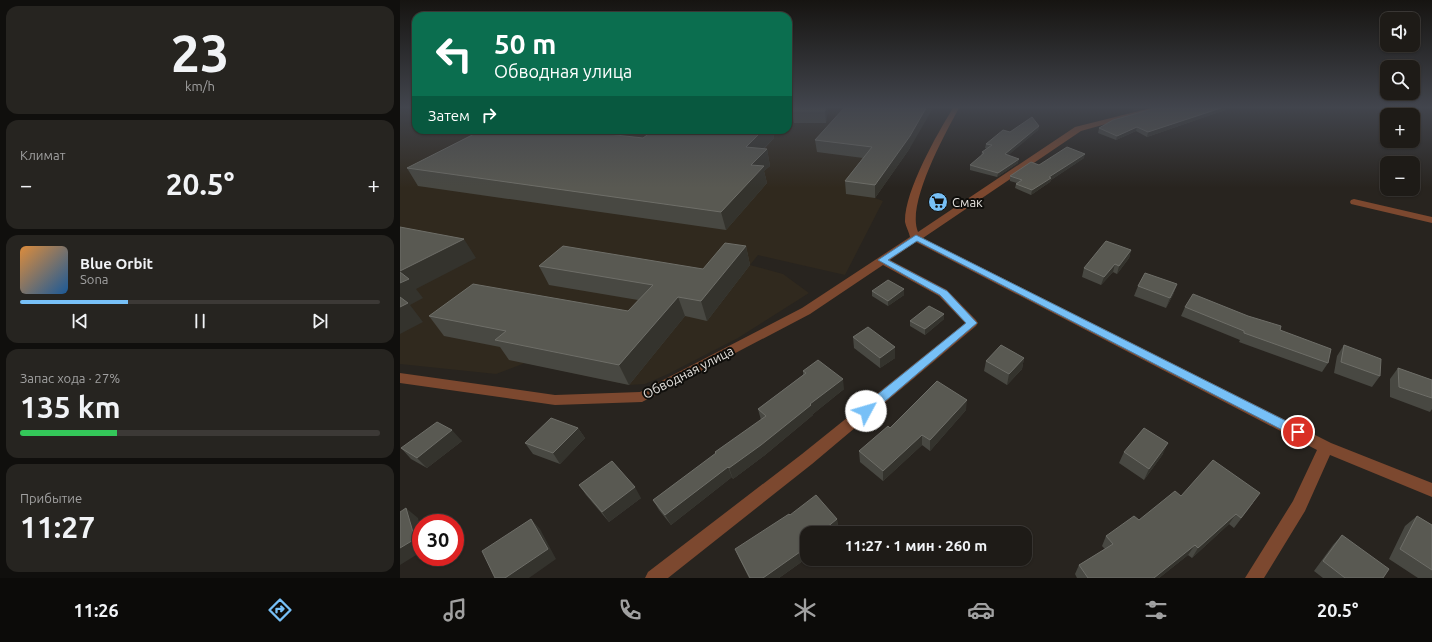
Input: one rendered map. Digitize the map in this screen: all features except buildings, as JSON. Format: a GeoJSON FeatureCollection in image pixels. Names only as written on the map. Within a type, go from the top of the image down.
{"type":"FeatureCollection","features":[{"type":"Feature","properties":{"kind":"street"},"geometry":{"type":"LineString","coordinates":[[940,135],[916,193],[910,222],[916,238],[1326,447],[1432,490]]}},
{"type":"Feature","properties":{"kind":"street","name":"Обводная улица"},"geometry":{"type":"LineString","coordinates":[[400,378],[555,400],[642,397],[806,310],[916,238],[1068,135]]}},
{"type":"Feature","properties":{"kind":"street"},"geometry":{"type":"LineString","coordinates":[[1354,202],[1432,220]]}},
{"type":"Feature","properties":{"kind":"street"},"geometry":{"type":"LineString","coordinates":[[654,578],[807,459],[972,323],[943,293],[882,260]]}},
{"type":"Feature","properties":{"kind":"street"},"geometry":{"type":"LineString","coordinates":[[1254,578],[1299,506],[1326,447]]}},
{"type":"Feature","properties":{"kind":"shaded area"},"geometry":{"type":"Polygon","coordinates":[[[400,135],[899,135],[875,198],[883,201],[845,275],[758,255],[750,265],[783,274],[809,293],[738,338],[668,374],[645,384],[629,385],[525,363],[496,374],[400,364],[400,135]]]}},
{"type":"Feature","properties":{"kind":"place","name":"Смак"},"geometry":{"type":"Point","coordinates":[938,202]}},
{"type":"Feature","properties":{"kind":"route"},"geometry":{"type":"LineString","coordinates":[[866,411],[972,323],[943,293],[882,260],[916,238],[1298,432]]}}]}
